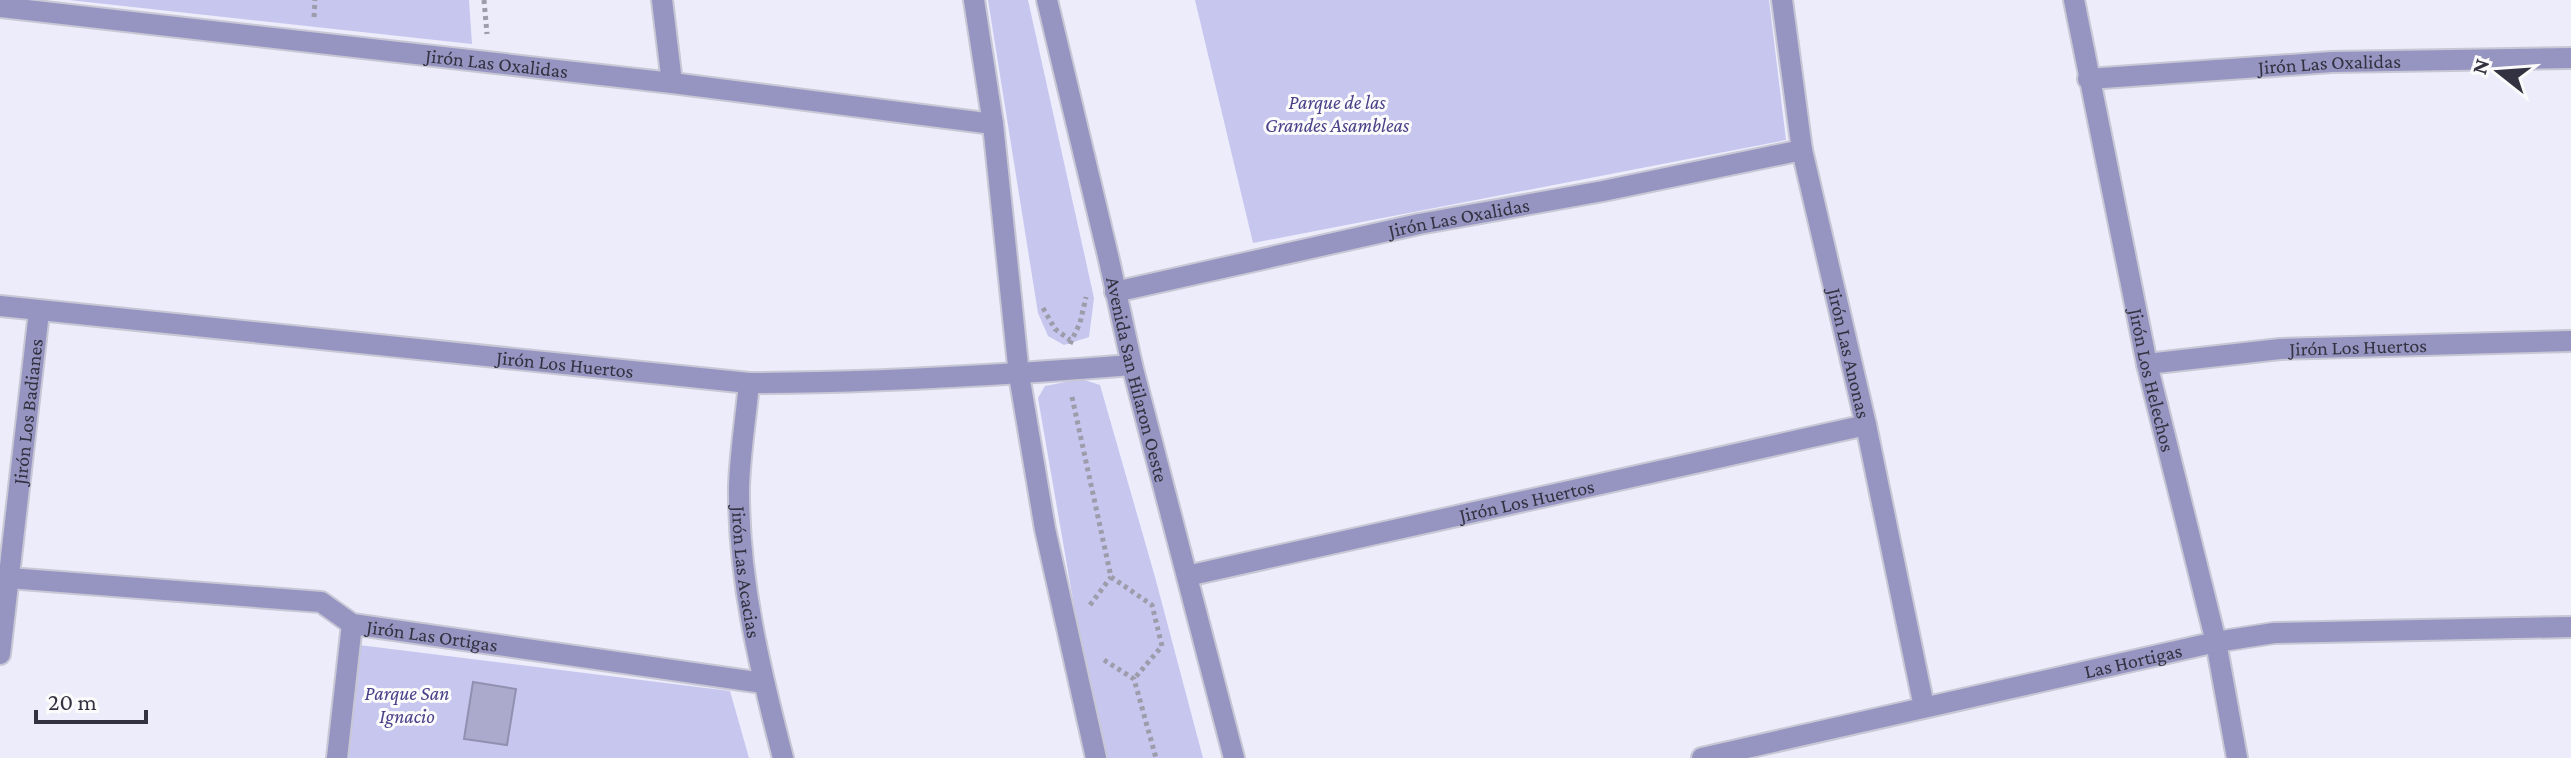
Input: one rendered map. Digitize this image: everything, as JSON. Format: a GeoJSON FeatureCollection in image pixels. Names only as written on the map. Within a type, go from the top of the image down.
{"type":"FeatureCollection","features":[{"type":"Feature","properties":{"kind":"street"},"geometry":{"type":"LineString","coordinates":[[662,0],[672,83]]}},
{"type":"Feature","properties":{"kind":"street"},"geometry":{"type":"LineString","coordinates":[[974,0],[993,124],[1019,375],[1045,529],[1096,758]]}},
{"type":"Feature","properties":{"kind":"street","name":"Avenida San Hilaron Oeste"},"geometry":{"type":"LineString","coordinates":[[1047,0],[1132,365],[1234,758]]}},
{"type":"Feature","properties":{"kind":"street","name":"Jirón Las Anonas"},"geometry":{"type":"LineString","coordinates":[[1782,0],[1802,150],[1866,425],[1924,707]]}},
{"type":"Feature","properties":{"kind":"street","name":"Jirón Los Helechos"},"geometry":{"type":"LineString","coordinates":[[2074,0],[2147,364],[2216,642],[2237,758]]}},
{"type":"Feature","properties":{"kind":"street","name":"Jirón Las Oxalidas"},"geometry":{"type":"LineString","coordinates":[[0,7],[50,6],[993,124]]}},
{"type":"Feature","properties":{"kind":"street","name":"Jirón Las Oxalidas"},"geometry":{"type":"LineString","coordinates":[[2088,79],[2332,62],[2571,58]]}},
{"type":"Feature","properties":{"kind":"street","name":"Jirón Las Oxalidas"},"geometry":{"type":"LineString","coordinates":[[1115,292],[1419,224],[1603,191],[1802,150]]}},
{"type":"Feature","properties":{"kind":"street","name":"Jirón Los Huertos"},"geometry":{"type":"LineString","coordinates":[[0,306],[749,383],[853,383],[1019,375],[1132,365]]}},
{"type":"Feature","properties":{"kind":"street","name":"Jirón Los Badianes"},"geometry":{"type":"LineString","coordinates":[[0,654],[39,312]]}},
{"type":"Feature","properties":{"kind":"street","name":"Jirón Los Huertos"},"geometry":{"type":"LineString","coordinates":[[2147,364],[2280,349],[2571,341]]}},
{"type":"Feature","properties":{"kind":"street","name":"Jirón Las Acacias"},"geometry":{"type":"LineString","coordinates":[[749,383],[739,485],[743,570],[763,683],[783,758]]}},
{"type":"Feature","properties":{"kind":"street","name":"Jirón Los Huertos"},"geometry":{"type":"LineString","coordinates":[[1187,576],[1866,425]]}},
{"type":"Feature","properties":{"kind":"street","name":"Jirón Las Ortigas"},"geometry":{"type":"LineString","coordinates":[[9,578],[321,602],[352,624],[763,683]]}},
{"type":"Feature","properties":{"kind":"street"},"geometry":{"type":"LineString","coordinates":[[337,758],[352,624]]}},
{"type":"Feature","properties":{"kind":"street","name":"Las Hortigas"},"geometry":{"type":"LineString","coordinates":[[1702,758],[2216,642],[2274,633],[2571,627]]}},
{"type":"Feature","properties":{"kind":"path"},"geometry":{"type":"LineString","coordinates":[[1070,340],[1072,400],[1111,577],[1152,605],[1162,646],[1134,679]]}},
{"type":"Feature","properties":{"kind":"path"},"geometry":{"type":"LineString","coordinates":[[1085,611],[1111,577]]}},
{"type":"Feature","properties":{"kind":"path"},"geometry":{"type":"LineString","coordinates":[[1095,655],[1134,679],[1156,758]]}},
{"type":"Feature","properties":{"kind":"green space"},"geometry":{"type":"Polygon","coordinates":[[[69,0],[469,0],[472,44],[69,0]]]}},
{"type":"Feature","properties":{"kind":"green space"},"geometry":{"type":"Polygon","coordinates":[[[988,0],[1028,0],[1094,298],[1089,337],[1064,345],[1048,336],[1038,313],[988,0]]]}},
{"type":"Feature","properties":{"kind":"green space","name":"Parque de las Grandes Asambleas"},"geometry":{"type":"Polygon","coordinates":[[[1195,0],[1769,0],[1786,140],[1253,243],[1195,0]]]}},
{"type":"Feature","properties":{"kind":"green space"},"geometry":{"type":"Polygon","coordinates":[[[1081,379],[1100,385],[1203,758],[1107,758],[1087,681],[1038,398],[1045,386],[1081,379]]]}},
{"type":"Feature","properties":{"kind":"green space","name":"Parque San Ignacio"},"geometry":{"type":"Polygon","coordinates":[[[359,645],[730,691],[749,758],[347,758],[359,645]]]}},
{"type":"Feature","properties":{"kind":"building"},"geometry":{"type":"Polygon","coordinates":[[[473,682],[516,689],[507,745],[464,739],[473,682]]]}}]}
